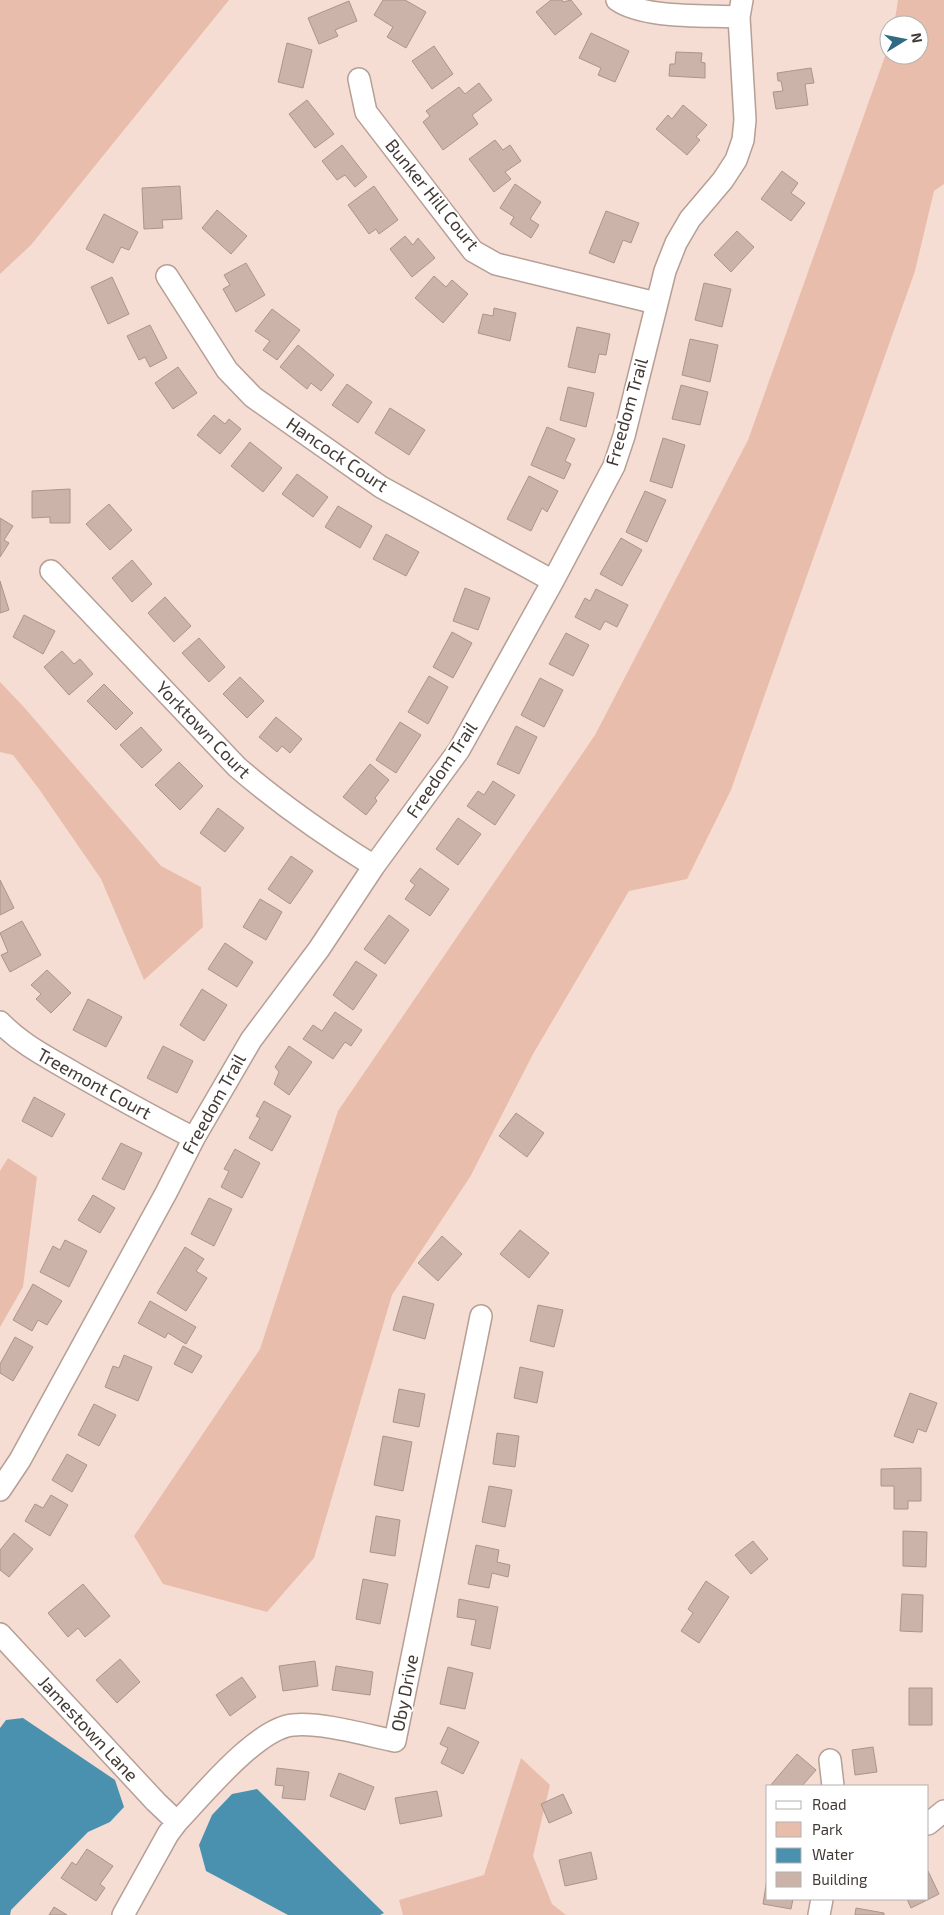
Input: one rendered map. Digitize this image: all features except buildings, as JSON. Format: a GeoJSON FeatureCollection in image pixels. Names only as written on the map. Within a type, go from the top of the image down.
{"type":"FeatureCollection","features":[{"type":"Feature","properties":{"kind":"street"},"geometry":{"type":"LineString","coordinates":[[617,0],[623,4],[649,12],[741,8]]}},
{"type":"Feature","properties":{"kind":"street","name":"Freedom Trail"},"geometry":{"type":"LineString","coordinates":[[0,1490],[20,1460],[166,1193],[194,1138],[251,1040],[319,949],[374,866],[459,750],[553,581],[614,466],[624,436],[664,272],[676,242],[690,219],[723,180],[736,160],[743,140],[745,120],[741,8]]}},
{"type":"Feature","properties":{"kind":"street","name":"Bunker Hill Court"},"geometry":{"type":"LineString","coordinates":[[359,79],[366,112],[473,251],[496,264],[656,303]]}},
{"type":"Feature","properties":{"kind":"street","name":"Hancock Court"},"geometry":{"type":"LineString","coordinates":[[167,276],[227,370],[253,397],[381,487],[553,581]]}},
{"type":"Feature","properties":{"kind":"street","name":"Yorktown Court"},"geometry":{"type":"LineString","coordinates":[[51,571],[237,767],[328,837],[374,866]]}},
{"type":"Feature","properties":{"kind":"street","name":"Treemont Court"},"geometry":{"type":"LineString","coordinates":[[0,1022],[14,1037],[33,1049],[141,1112],[194,1138]]}},
{"type":"Feature","properties":{"kind":"street","name":"Oby Drive"},"geometry":{"type":"LineString","coordinates":[[123,1915],[168,1834],[177,1822],[250,1745],[274,1730],[290,1725],[307,1724],[395,1741],[481,1316]]}},
{"type":"Feature","properties":{"kind":"street","name":"Jamestown Lane"},"geometry":{"type":"LineString","coordinates":[[0,1634],[156,1802],[177,1822]]}},
{"type":"Feature","properties":{"kind":"street"},"geometry":{"type":"LineString","coordinates":[[830,1760],[833,1785]]}},
{"type":"Feature","properties":{"kind":"street"},"geometry":{"type":"LineString","coordinates":[[929,1823],[944,1811]]}},
{"type":"Feature","properties":{"kind":"street"},"geometry":{"type":"LineString","coordinates":[[820,1915],[822,1900]]}},
{"type":"Feature","properties":{"kind":"green space"},"geometry":{"type":"Polygon","coordinates":[[[0,0],[229,0],[31,245],[0,274],[0,0]]]}},
{"type":"Feature","properties":{"kind":"green space"},"geometry":{"type":"Polygon","coordinates":[[[898,0],[944,0],[944,184],[934,191],[915,271],[731,790],[687,879],[629,891],[533,1054],[470,1177],[392,1295],[314,1558],[267,1612],[163,1584],[134,1536],[260,1349],[338,1111],[595,735],[748,440],[882,65],[929,65],[929,15],[896,15],[898,0]]]}},
{"type":"Feature","properties":{"kind":"green space"},"geometry":{"type":"Polygon","coordinates":[[[0,682],[23,706],[161,866],[201,887],[203,927],[144,980],[101,879],[39,789],[13,755],[0,752],[0,682]]]}},
{"type":"Feature","properties":{"kind":"green space"},"geometry":{"type":"Polygon","coordinates":[[[8,1158],[37,1177],[23,1287],[0,1327],[0,1171],[8,1158]]]}},
{"type":"Feature","properties":{"kind":"green space"},"geometry":{"type":"Polygon","coordinates":[[[521,1758],[550,1785],[533,1856],[552,1904],[566,1915],[403,1915],[399,1900],[484,1875],[521,1758]]]}},
{"type":"Feature","properties":{"kind":"water"},"geometry":{"type":"Polygon","coordinates":[[[23,1718],[115,1780],[124,1807],[110,1822],[88,1832],[11,1910],[10,1915],[0,1915],[0,1728],[6,1720],[23,1718]]]}},
{"type":"Feature","properties":{"kind":"water"},"geometry":{"type":"Polygon","coordinates":[[[257,1789],[384,1913],[380,1915],[288,1915],[206,1871],[199,1845],[212,1815],[232,1794],[257,1789]]]}}]}
